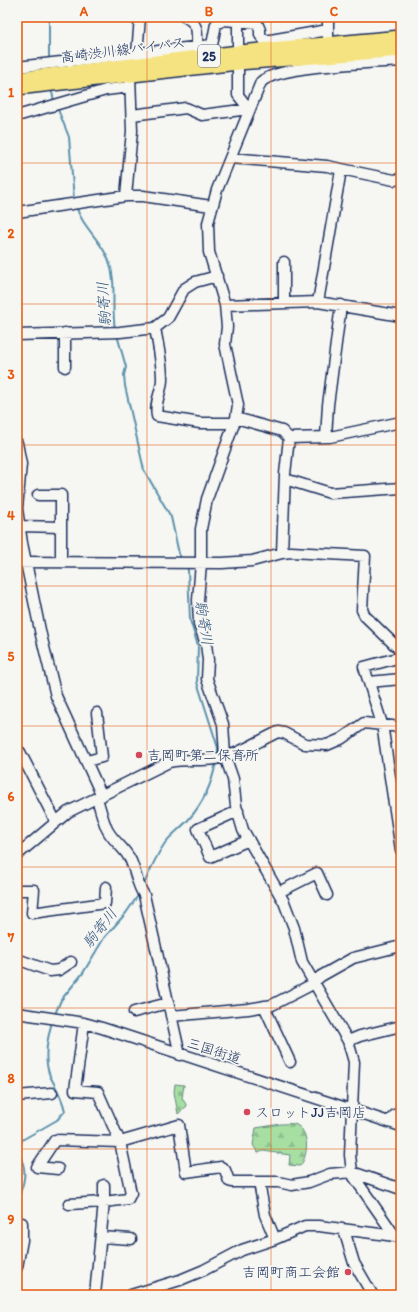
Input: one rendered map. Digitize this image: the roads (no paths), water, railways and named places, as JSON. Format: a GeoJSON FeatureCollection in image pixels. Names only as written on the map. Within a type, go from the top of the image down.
{"type":"FeatureCollection","features":[{"type":"Feature","properties":{"kind":"main road","name":"高崎渋川線バイパス"},"geometry":{"type":"LineString","coordinates":[[17,88],[130,81],[239,58],[328,36],[401,37]]}},
{"type":"Feature","properties":{"kind":"main road","name":"高崎渋川線バイパス"},"geometry":{"type":"LineString","coordinates":[[17,79],[239,58],[401,50]]}},
{"type":"Feature","properties":{"kind":"street"},"geometry":{"type":"LineString","coordinates":[[137,54],[140,17]]}},
{"type":"Feature","properties":{"kind":"street"},"geometry":{"type":"LineString","coordinates":[[185,17],[193,20],[196,27],[197,46]]}},
{"type":"Feature","properties":{"kind":"street"},"geometry":{"type":"LineString","coordinates":[[17,67],[212,45],[216,24],[219,22],[238,19],[257,23],[260,30],[260,35],[265,41],[328,36],[328,17]]}},
{"type":"Feature","properties":{"kind":"street"},"geometry":{"type":"LineString","coordinates":[[238,19],[238,95],[249,110]]}},
{"type":"Feature","properties":{"kind":"street"},"geometry":{"type":"LineString","coordinates":[[398,1236],[354,1177],[352,1172],[350,1155],[355,1080],[354,1062],[348,1041],[302,962],[290,914],[243,830],[238,811],[233,779],[225,756],[223,724],[207,679],[208,660],[206,644],[199,624],[198,600],[201,563],[201,529],[207,499],[235,421],[238,406],[226,344],[227,327],[225,305],[209,252],[208,223],[211,206],[261,82],[276,73],[401,61]]}},
{"type":"Feature","properties":{"kind":"street"},"geometry":{"type":"LineString","coordinates":[[17,116],[106,90],[130,81],[132,114],[126,196]]}},
{"type":"Feature","properties":{"kind":"street"},"geometry":{"type":"LineString","coordinates":[[132,114],[186,108],[202,115],[249,110]]}},
{"type":"Feature","properties":{"kind":"street"},"geometry":{"type":"LineString","coordinates":[[230,158],[308,164],[394,180],[401,179]]}},
{"type":"Feature","properties":{"kind":"street"},"geometry":{"type":"LineString","coordinates":[[318,302],[341,170]]}},
{"type":"Feature","properties":{"kind":"street"},"geometry":{"type":"LineString","coordinates":[[17,212],[126,196],[143,196],[211,206]]}},
{"type":"Feature","properties":{"kind":"street"},"geometry":{"type":"LineString","coordinates":[[284,262],[284,303]]}},
{"type":"Feature","properties":{"kind":"street"},"geometry":{"type":"LineString","coordinates":[[17,335],[120,332],[155,328],[168,318],[184,288],[195,282],[217,276]]}},
{"type":"Feature","properties":{"kind":"street"},"geometry":{"type":"LineString","coordinates":[[225,305],[318,302],[401,316]]}},
{"type":"Feature","properties":{"kind":"street"},"geometry":{"type":"LineString","coordinates":[[326,437],[328,405],[341,305]]}},
{"type":"Feature","properties":{"kind":"street"},"geometry":{"type":"LineString","coordinates":[[155,328],[161,356],[162,381],[156,402],[158,416],[200,423],[235,421],[282,431],[289,438],[326,437],[400,423]]}},
{"type":"Feature","properties":{"kind":"street"},"geometry":{"type":"LineString","coordinates":[[65,333],[65,367]]}},
{"type":"Feature","properties":{"kind":"street"},"geometry":{"type":"LineString","coordinates":[[282,552],[285,479],[289,438]]}},
{"type":"Feature","properties":{"kind":"street"},"geometry":{"type":"LineString","coordinates":[[17,443],[21,464],[17,509],[21,561],[56,696],[87,761],[99,797],[107,830],[122,846],[130,860],[141,890],[180,1055]]}},
{"type":"Feature","properties":{"kind":"street"},"geometry":{"type":"LineString","coordinates":[[285,479],[330,493],[401,488]]}},
{"type":"Feature","properties":{"kind":"street"},"geometry":{"type":"LineString","coordinates":[[38,495],[61,495],[61,562]]}},
{"type":"Feature","properties":{"kind":"street"},"geometry":{"type":"LineString","coordinates":[[19,526],[61,527]]}},
{"type":"Feature","properties":{"kind":"street"},"geometry":{"type":"LineString","coordinates":[[21,561],[201,563],[252,560],[282,552],[365,556],[362,610],[365,616],[401,652]]}},
{"type":"Feature","properties":{"kind":"street"},"geometry":{"type":"LineString","coordinates":[[401,657],[364,667],[382,724],[401,850]]}},
{"type":"Feature","properties":{"kind":"street"},"geometry":{"type":"LineString","coordinates":[[369,682],[401,679]]}},
{"type":"Feature","properties":{"kind":"street"},"geometry":{"type":"LineString","coordinates":[[87,761],[102,757],[97,712]]}},
{"type":"Feature","properties":{"kind":"street"},"geometry":{"type":"LineString","coordinates":[[17,855],[68,812],[169,762],[184,759],[216,759],[278,732],[284,733],[305,744],[326,745],[341,739],[364,723],[401,727]]}},
{"type":"Feature","properties":{"kind":"street"},"geometry":{"type":"LineString","coordinates":[[17,752],[20,752],[56,822]]}},
{"type":"Feature","properties":{"kind":"street"},"geometry":{"type":"LineString","coordinates":[[238,811],[198,829],[210,857],[249,840]]}},
{"type":"Feature","properties":{"kind":"street"},"geometry":{"type":"LineString","coordinates":[[279,892],[317,873],[327,895]]}},
{"type":"Feature","properties":{"kind":"street"},"geometry":{"type":"LineString","coordinates":[[17,890],[34,890],[32,913],[105,903],[106,887]]}},
{"type":"Feature","properties":{"kind":"street"},"geometry":{"type":"LineString","coordinates":[[171,1016],[272,1005],[353,958],[401,946]]}},
{"type":"Feature","properties":{"kind":"street"},"geometry":{"type":"LineString","coordinates":[[17,959],[50,971],[60,970],[72,962]]}},
{"type":"Feature","properties":{"kind":"street"},"geometry":{"type":"LineString","coordinates":[[134,1012],[168,1003]]}},
{"type":"Feature","properties":{"kind":"street"},"geometry":{"type":"LineString","coordinates":[[264,1006],[290,1062]]}},
{"type":"Feature","properties":{"kind":"street","name":"三国街道"},"geometry":{"type":"LineString","coordinates":[[17,1013],[84,1023],[401,1126]]}},
{"type":"Feature","properties":{"kind":"street"},"geometry":{"type":"LineString","coordinates":[[69,1204],[128,1199],[131,1193],[120,1142],[98,1092],[75,1090],[84,1023]]}},
{"type":"Feature","properties":{"kind":"street"},"geometry":{"type":"LineString","coordinates":[[348,1041],[360,1036],[401,1026]]}},
{"type":"Feature","properties":{"kind":"street"},"geometry":{"type":"LineString","coordinates":[[17,1096],[52,1093]]}},
{"type":"Feature","properties":{"kind":"street"},"geometry":{"type":"LineString","coordinates":[[388,1122],[395,1115],[401,1112]]}},
{"type":"Feature","properties":{"kind":"street"},"geometry":{"type":"LineString","coordinates":[[58,1169],[37,1167],[55,1140],[120,1142],[179,1125],[186,1172],[221,1168],[225,1170],[229,1181],[232,1182],[278,1182],[292,1185],[309,1182],[330,1174],[352,1172],[401,1189]]}},
{"type":"Feature","properties":{"kind":"street"},"geometry":{"type":"LineString","coordinates":[[259,1182],[265,1215],[275,1239]]}},
{"type":"Feature","properties":{"kind":"street"},"geometry":{"type":"LineString","coordinates":[[95,1295],[104,1202],[104,1185]]}},
{"type":"Feature","properties":{"kind":"street"},"geometry":{"type":"LineString","coordinates":[[17,1224],[22,1223],[22,1240],[17,1267]]}},
{"type":"Feature","properties":{"kind":"street"},"geometry":{"type":"LineString","coordinates":[[132,1295],[180,1280],[204,1270],[242,1250],[275,1239],[305,1226],[319,1226],[398,1236]]}},
{"type":"Feature","properties":{"kind":"street"},"geometry":{"type":"LineString","coordinates":[[344,1230],[354,1263],[372,1294],[368,1295]]}},
{"type":"Feature","properties":{"kind":"street"},"geometry":{"type":"LineString","coordinates":[[101,1237],[131,1239]]}},
{"type":"Feature","properties":{"kind":"waterway","name":"駒寄川"},"geometry":{"type":"LineString","coordinates":[[49,17],[49,60]]}},
{"type":"Feature","properties":{"kind":"waterway","name":"駒寄川"},"geometry":{"type":"LineString","coordinates":[[51,88],[54,101]]}},
{"type":"Feature","properties":{"kind":"waterway","name":"駒寄川"},"geometry":{"type":"LineString","coordinates":[[57,107],[69,137],[74,200]]}},
{"type":"Feature","properties":{"kind":"waterway","name":"駒寄川"},"geometry":{"type":"LineString","coordinates":[[76,206],[83,221],[102,247],[109,261],[113,278],[115,329]]}},
{"type":"Feature","properties":{"kind":"waterway","name":"駒寄川"},"geometry":{"type":"LineString","coordinates":[[117,335],[126,367],[124,375],[125,386],[144,470],[171,517],[179,554],[182,560]]}},
{"type":"Feature","properties":{"kind":"waterway","name":"駒寄川"},"geometry":{"type":"LineString","coordinates":[[186,567],[188,570],[190,620],[198,646],[197,682],[218,748],[217,755]]}},
{"type":"Feature","properties":{"kind":"waterway","name":"駒寄川"},"geometry":{"type":"LineString","coordinates":[[143,887],[153,864],[165,843],[189,819],[203,799],[210,785],[216,762]]}},
{"type":"Feature","properties":{"kind":"waterway","name":"駒寄川"},"geometry":{"type":"LineString","coordinates":[[55,1014],[61,1000],[83,973],[104,938],[126,913],[139,894]]}},
{"type":"Feature","properties":{"kind":"waterway","name":"駒寄川"},"geometry":{"type":"LineString","coordinates":[[17,1201],[22,1189],[24,1177],[23,1165],[18,1153],[22,1140],[57,1120],[65,1111],[61,1097],[50,1076],[47,1063],[47,1042],[52,1022]]}},
{"type":"Feature","properties":{"kind":"place","name":"吉岡町第二保育所"},"geometry":{"type":"Point","coordinates":[139,755]}},
{"type":"Feature","properties":{"kind":"place","name":"スロットJJ吉岡店"},"geometry":{"type":"Point","coordinates":[247,1112]}},
{"type":"Feature","properties":{"kind":"place","name":"吉岡町商工会館"},"geometry":{"type":"Point","coordinates":[348,1272]}}]}
